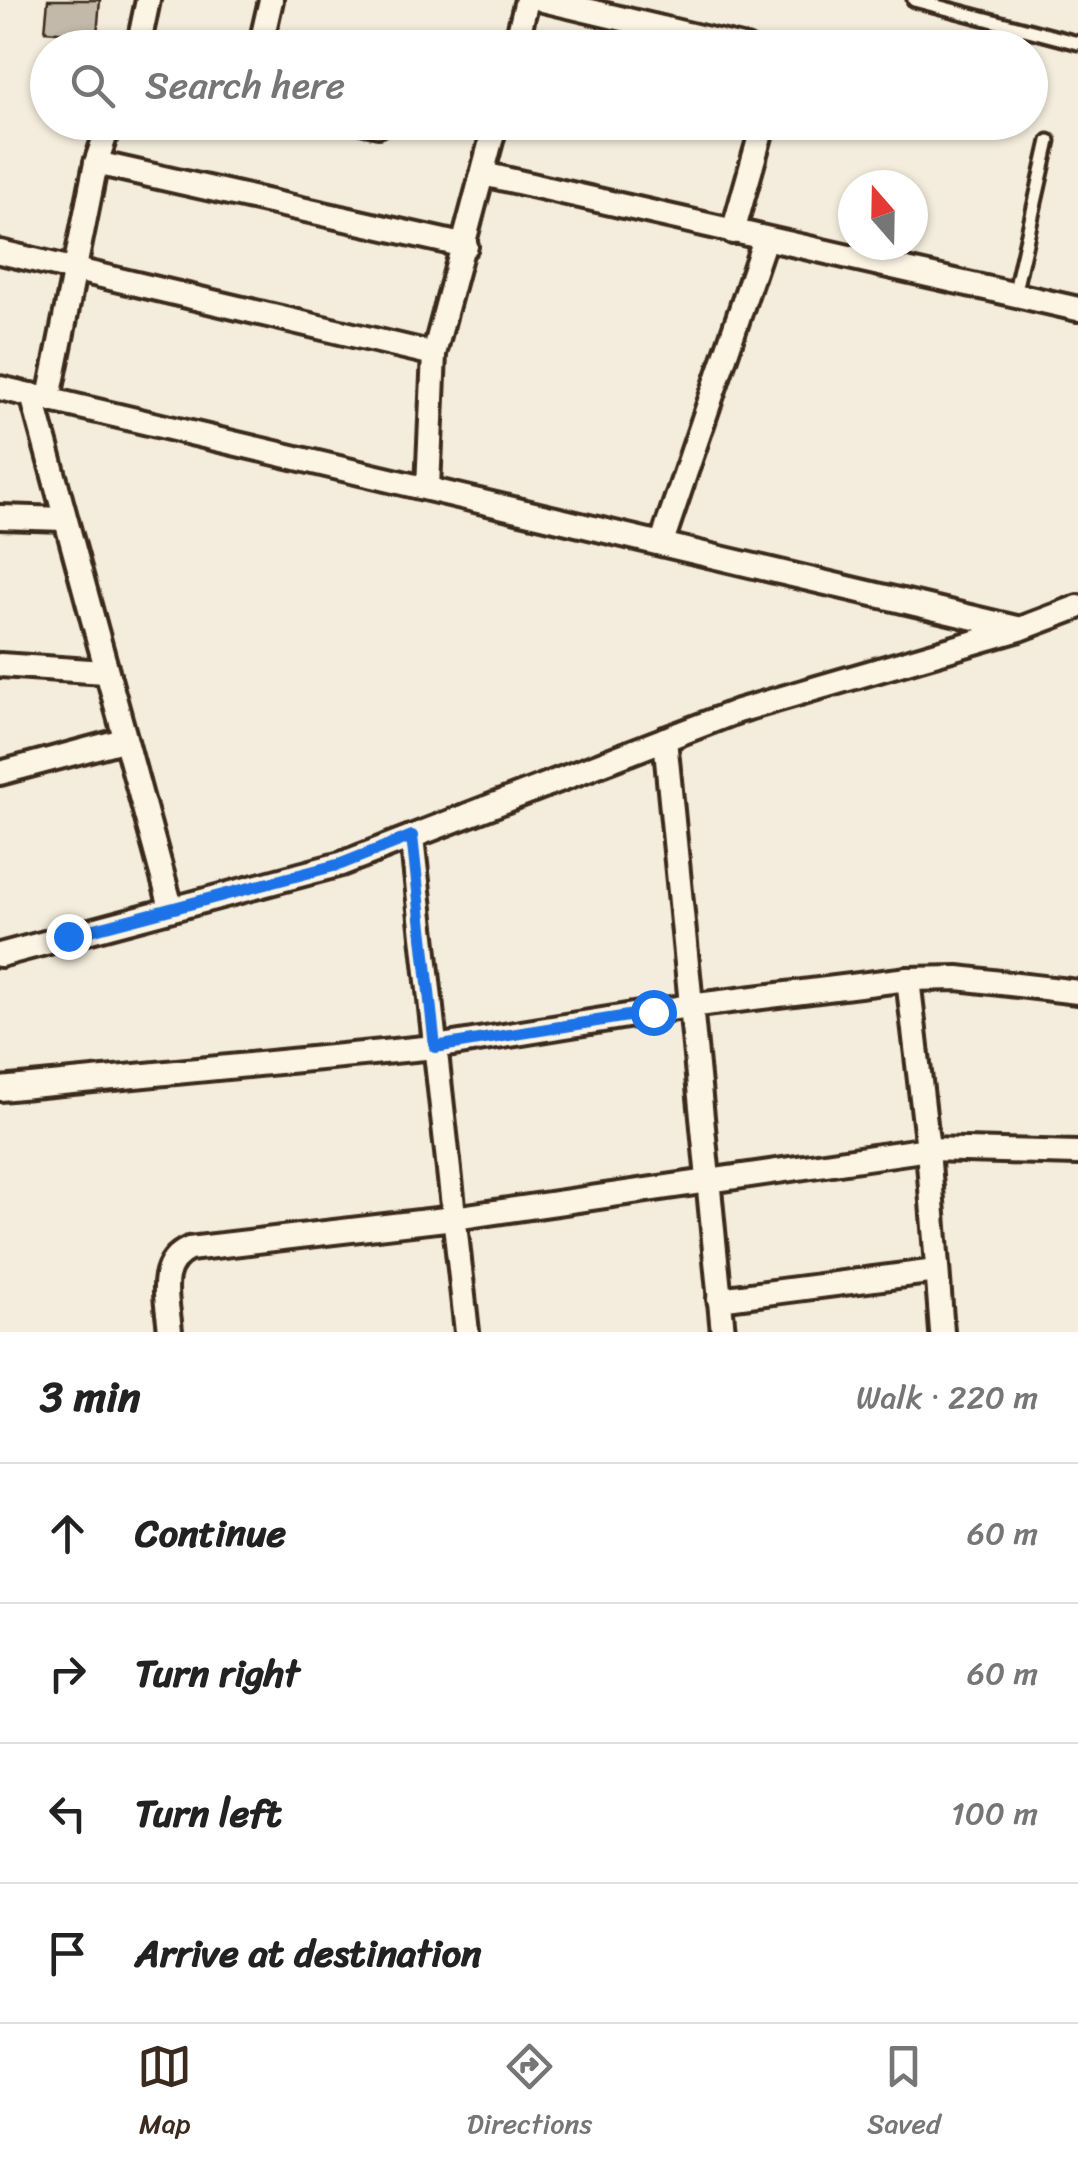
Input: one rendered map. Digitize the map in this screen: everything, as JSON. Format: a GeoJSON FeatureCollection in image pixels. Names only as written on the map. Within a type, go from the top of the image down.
{"type":"FeatureCollection","features":[{"type":"Feature","properties":{"kind":"street"},"geometry":{"type":"LineString","coordinates":[[142,30],[148,0]]}},
{"type":"Feature","properties":{"kind":"street"},"geometry":{"type":"LineString","coordinates":[[264,30],[271,0]]}},
{"type":"Feature","properties":{"kind":"street"},"geometry":{"type":"LineString","coordinates":[[520,30],[527,0]]}},
{"type":"Feature","properties":{"kind":"street"},"geometry":{"type":"LineString","coordinates":[[543,0],[670,30]]}},
{"type":"Feature","properties":{"kind":"street"},"geometry":{"type":"LineString","coordinates":[[104,140],[41,396],[65,519],[171,907]]}},
{"type":"Feature","properties":{"kind":"street"},"geometry":{"type":"LineString","coordinates":[[428,488],[434,354],[492,140]]}},
{"type":"Feature","properties":{"kind":"street"},"geometry":{"type":"LineString","coordinates":[[734,232],[759,140]]}},
{"type":"Feature","properties":{"kind":"street"},"geometry":{"type":"LineString","coordinates":[[96,164],[466,246]]}},
{"type":"Feature","properties":{"kind":"street"},"geometry":{"type":"LineString","coordinates":[[483,174],[1078,309]]}},
{"type":"Feature","properties":{"kind":"street"},"geometry":{"type":"LineString","coordinates":[[662,542],[765,239]]}},
{"type":"Feature","properties":{"kind":"street"},"geometry":{"type":"LineString","coordinates":[[0,252],[434,354]]}},
{"type":"Feature","properties":{"kind":"street"},"geometry":{"type":"LineString","coordinates":[[0,388],[1020,629]]}},
{"type":"Feature","properties":{"kind":"street"},"geometry":{"type":"LineString","coordinates":[[0,518],[65,519]]}},
{"type":"Feature","properties":{"kind":"street"},"geometry":{"type":"LineString","coordinates":[[0,955],[341,864],[738,711],[1020,629],[1078,607]]}},
{"type":"Feature","properties":{"kind":"street"},"geometry":{"type":"LineString","coordinates":[[0,665],[106,672]]}},
{"type":"Feature","properties":{"kind":"street"},"geometry":{"type":"LineString","coordinates":[[0,774],[124,740]]}},
{"type":"Feature","properties":{"kind":"street"},"geometry":{"type":"LineString","coordinates":[[665,740],[722,1332]]}},
{"type":"Feature","properties":{"kind":"street"},"geometry":{"type":"LineString","coordinates":[[412,836],[467,1332]]}},
{"type":"Feature","properties":{"kind":"street"},"geometry":{"type":"LineString","coordinates":[[908,979],[928,1148],[942,1332]]}},
{"type":"Feature","properties":{"kind":"street"},"geometry":{"type":"LineString","coordinates":[[0,1089],[435,1047],[689,1006],[908,979],[1005,982],[1078,992]]}},
{"type":"Feature","properties":{"kind":"street"},"geometry":{"type":"LineString","coordinates":[[170,1332],[167,1266],[174,1256],[188,1248],[454,1218],[928,1148],[1078,1153]]}},
{"type":"Feature","properties":{"kind":"street"},"geometry":{"type":"LineString","coordinates":[[719,1299],[936,1271]]}},
{"type":"Feature","properties":{"kind":"lane"},"geometry":{"type":"LineString","coordinates":[[914,0],[1028,30]]}},
{"type":"Feature","properties":{"kind":"lane"},"geometry":{"type":"LineString","coordinates":[[1048,35],[1078,43]]}},
{"type":"Feature","properties":{"kind":"lane"},"geometry":{"type":"LineString","coordinates":[[1014,295],[1049,141]]}},
{"type":"Feature","properties":{"kind":"building"},"geometry":{"type":"Polygon","coordinates":[[[48,0],[100,0],[97,30],[45,30],[48,0]]]}},
{"type":"Feature","properties":{"kind":"route"},"geometry":{"type":"LineString","coordinates":[[68,936],[341,864],[412,836],[435,1047],[653,1012]]}}]}
